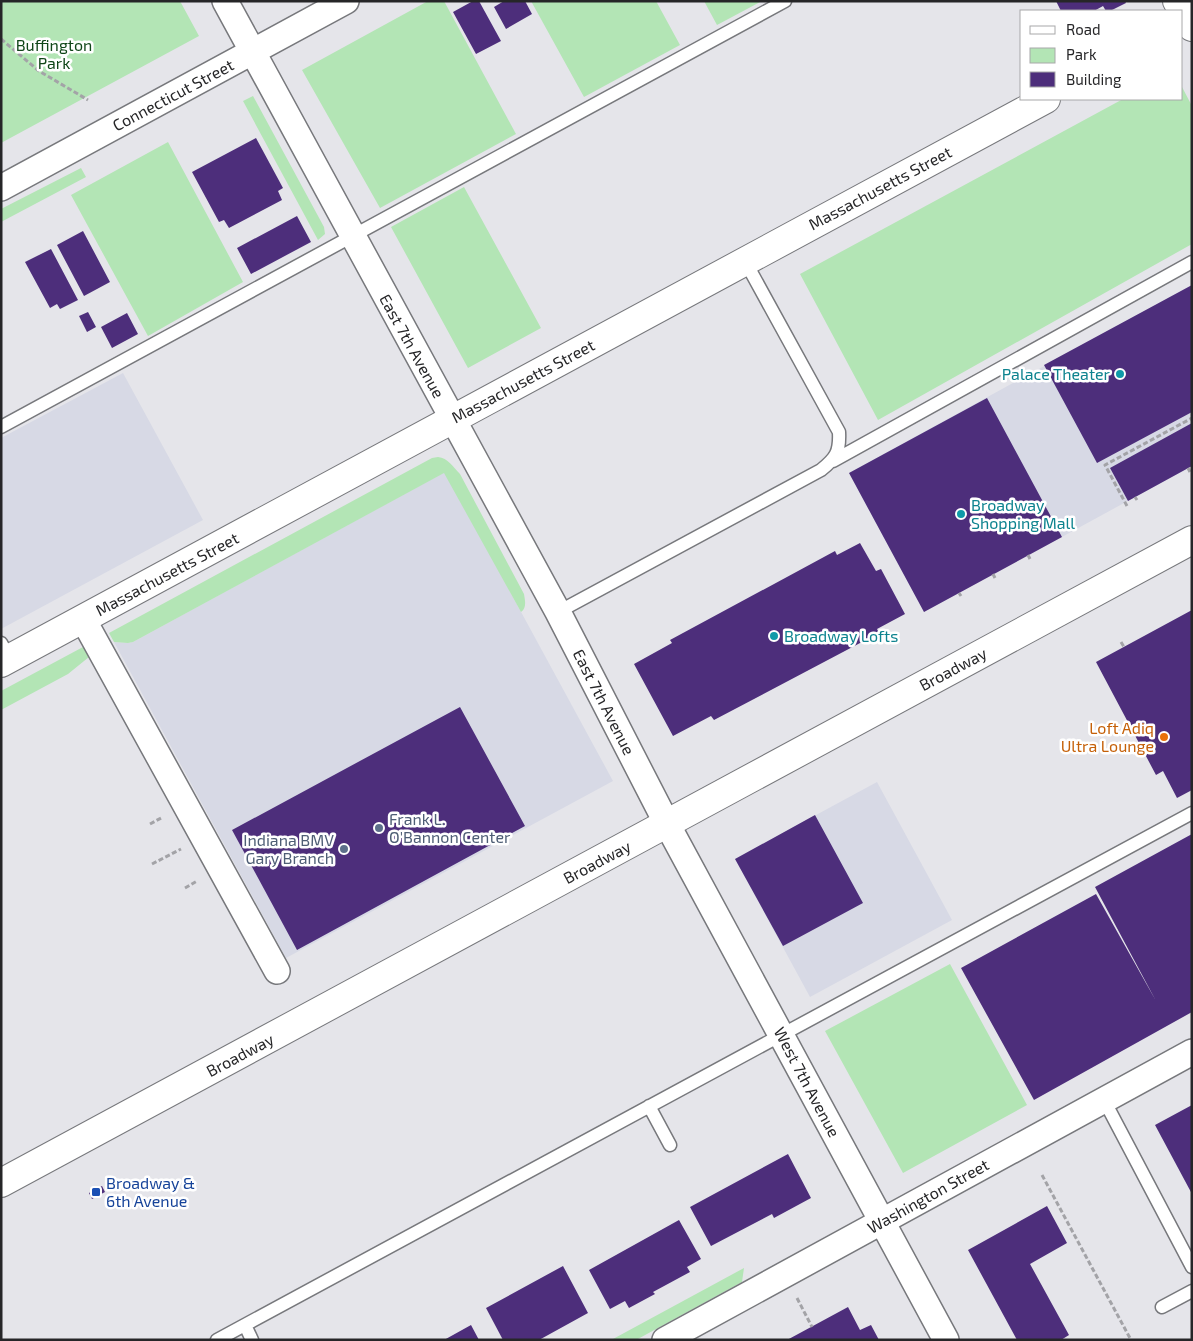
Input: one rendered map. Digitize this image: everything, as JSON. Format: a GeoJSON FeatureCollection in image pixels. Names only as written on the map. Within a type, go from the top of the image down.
{"type":"FeatureCollection","features":[{"type":"Feature","properties":{"kind":"main road","name":"Massachusetts Street"},"geometry":{"type":"LineString","coordinates":[[4,655],[83,619],[1044,100]]}},
{"type":"Feature","properties":{"kind":"main road","name":"Broadway"},"geometry":{"type":"LineString","coordinates":[[1,1183],[1192,540]]}},
{"type":"Feature","properties":{"kind":"street","name":"East 7th Avenue"},"geometry":{"type":"LineString","coordinates":[[225,1],[558,612],[667,824]]}},
{"type":"Feature","properties":{"kind":"street","name":"Connecticut Street"},"geometry":{"type":"LineString","coordinates":[[1,188],[346,1]]}},
{"type":"Feature","properties":{"kind":"street"},"geometry":{"type":"LineString","coordinates":[[83,619],[277,971]]}},
{"type":"Feature","properties":{"kind":"street","name":"West 7th Avenue"},"geometry":{"type":"LineString","coordinates":[[667,824],[946,1340]]}},
{"type":"Feature","properties":{"kind":"street","name":"Washington Street"},"geometry":{"type":"LineString","coordinates":[[665,1340],[696,1332],[882,1221],[1192,1052]]}},
{"type":"Feature","properties":{"kind":"lane"},"geometry":{"type":"LineString","coordinates":[[1,428],[785,1]]}},
{"type":"Feature","properties":{"kind":"lane"},"geometry":{"type":"LineString","coordinates":[[745,261],[839,432],[840,444],[837,454],[830,463]]}},
{"type":"Feature","properties":{"kind":"lane"},"geometry":{"type":"LineString","coordinates":[[558,612],[812,474],[1192,262]]}},
{"type":"Feature","properties":{"kind":"lane"},"geometry":{"type":"LineString","coordinates":[[217,1340],[1192,813]]}},
{"type":"Feature","properties":{"kind":"lane"},"geometry":{"type":"LineString","coordinates":[[1104,1100],[1192,1267]]}},
{"type":"Feature","properties":{"kind":"lane"},"geometry":{"type":"LineString","coordinates":[[649,1106],[670,1145]]}},
{"type":"Feature","properties":{"kind":"lane"},"geometry":{"type":"LineString","coordinates":[[1162,1308],[1192,1291]]}},
{"type":"Feature","properties":{"kind":"lane"},"geometry":{"type":"LineString","coordinates":[[244,1325],[252,1340]]}},
{"type":"Feature","properties":{"kind":"path"},"geometry":{"type":"LineString","coordinates":[[1,40],[39,70],[88,100]]}},
{"type":"Feature","properties":{"kind":"path"},"geometry":{"type":"LineString","coordinates":[[1127,506],[1104,465],[1192,418]]}},
{"type":"Feature","properties":{"kind":"path"},"geometry":{"type":"LineString","coordinates":[[1121,642],[1124,647]]}},
{"type":"Feature","properties":{"kind":"path"},"geometry":{"type":"LineString","coordinates":[[1042,1175],[1132,1340]]}},
{"type":"Feature","properties":{"kind":"shaded area"},"geometry":{"type":"Polygon","coordinates":[[[1192,285],[1192,466],[924,612],[849,473],[1192,285]]]}},
{"type":"Feature","properties":{"kind":"shaded area"},"geometry":{"type":"Polygon","coordinates":[[[123,373],[203,520],[1,629],[1,438],[123,373]]]}},
{"type":"Feature","properties":{"kind":"shaded area"},"geometry":{"type":"Polygon","coordinates":[[[445,472],[613,781],[286,958],[114,642],[133,642],[445,472]]]}},
{"type":"Feature","properties":{"kind":"shaded area"},"geometry":{"type":"Polygon","coordinates":[[[877,782],[952,920],[810,997],[735,859],[877,782]]]}},
{"type":"Feature","properties":{"kind":"green space","name":"Buffington Park"},"geometry":{"type":"Polygon","coordinates":[[[1,1],[180,1],[199,36],[1,143],[1,1]]]}},
{"type":"Feature","properties":{"kind":"green space"},"geometry":{"type":"Polygon","coordinates":[[[428,1],[444,1],[516,134],[380,208],[302,70],[428,1]]]}},
{"type":"Feature","properties":{"kind":"green space"},"geometry":{"type":"Polygon","coordinates":[[[531,1],[656,1],[680,45],[584,97],[531,1]]]}},
{"type":"Feature","properties":{"kind":"green space"},"geometry":{"type":"Polygon","coordinates":[[[704,1],[762,1],[717,25],[704,1]]]}},
{"type":"Feature","properties":{"kind":"green space"},"geometry":{"type":"Polygon","coordinates":[[[1183,89],[1192,106],[1192,244],[878,420],[800,274],[1121,100],[1183,100],[1183,89]]]}},
{"type":"Feature","properties":{"kind":"green space"},"geometry":{"type":"Polygon","coordinates":[[[253,96],[324,227],[325,234],[318,240],[243,101],[253,96]]]}},
{"type":"Feature","properties":{"kind":"green space"},"geometry":{"type":"Polygon","coordinates":[[[168,142],[243,282],[148,336],[71,195],[168,142]]]}},
{"type":"Feature","properties":{"kind":"green space"},"geometry":{"type":"Polygon","coordinates":[[[81,168],[86,177],[1,222],[1,209],[81,168]]]}},
{"type":"Feature","properties":{"kind":"green space"},"geometry":{"type":"Polygon","coordinates":[[[464,187],[541,328],[468,368],[391,227],[464,187]]]}},
{"type":"Feature","properties":{"kind":"green space"},"geometry":{"type":"Polygon","coordinates":[[[438,457],[448,461],[460,474],[524,594],[525,606],[521,612],[444,473],[133,642],[114,642],[109,633],[432,458],[438,457]]]}},
{"type":"Feature","properties":{"kind":"green space"},"geometry":{"type":"Polygon","coordinates":[[[83,647],[89,657],[68,674],[1,710],[1,691],[83,647]]]}},
{"type":"Feature","properties":{"kind":"green space"},"geometry":{"type":"Polygon","coordinates":[[[950,964],[1027,1105],[903,1173],[825,1031],[950,964]]]}},
{"type":"Feature","properties":{"kind":"green space"},"geometry":{"type":"Polygon","coordinates":[[[744,1268],[742,1282],[636,1340],[613,1339],[744,1268]]]}},
{"type":"Feature","properties":{"kind":"building"},"geometry":{"type":"Polygon","coordinates":[[[473,1],[479,1],[501,41],[476,54],[453,12],[473,1]]]}},
{"type":"Feature","properties":{"kind":"building"},"geometry":{"type":"Polygon","coordinates":[[[504,1],[525,1],[532,14],[506,29],[494,7],[504,1]]]}},
{"type":"Feature","properties":{"kind":"building"},"geometry":{"type":"Polygon","coordinates":[[[1056,1],[1125,1],[1126,3],[1112,10],[1105,10],[1103,6],[1096,10],[1060,10],[1056,1]]]}},
{"type":"Feature","properties":{"kind":"building"},"geometry":{"type":"Polygon","coordinates":[[[256,138],[283,188],[278,191],[282,200],[229,228],[224,220],[219,222],[192,172],[256,138]]]}},
{"type":"Feature","properties":{"kind":"building"},"geometry":{"type":"Polygon","coordinates":[[[297,216],[311,242],[251,274],[237,248],[297,216]]]}},
{"type":"Feature","properties":{"kind":"building"},"geometry":{"type":"Polygon","coordinates":[[[83,231],[110,282],[84,296],[57,245],[83,231]]]}},
{"type":"Feature","properties":{"kind":"building"},"geometry":{"type":"Polygon","coordinates":[[[51,249],[78,300],[60,309],[57,304],[50,308],[25,262],[51,249]]]}},
{"type":"Feature","properties":{"kind":"building","name":"Palace Theater"},"geometry":{"type":"Polygon","coordinates":[[[1192,285],[1192,412],[1097,463],[1044,365],[1192,285]]]}},
{"type":"Feature","properties":{"kind":"building"},"geometry":{"type":"Polygon","coordinates":[[[88,312],[96,327],[87,332],[79,316],[88,312]]]}},
{"type":"Feature","properties":{"kind":"building"},"geometry":{"type":"Polygon","coordinates":[[[127,313],[138,334],[112,348],[101,327],[127,313]]]}},
{"type":"Feature","properties":{"kind":"building","name":"Broadway Shopping Mall"},"geometry":{"type":"Polygon","coordinates":[[[987,398],[1062,537],[924,612],[849,473],[987,398]]]}},
{"type":"Feature","properties":{"kind":"building"},"geometry":{"type":"Polygon","coordinates":[[[1192,423],[1192,466],[1128,501],[1110,468],[1192,423]]]}},
{"type":"Feature","properties":{"kind":"building","name":"Broadway Lofts"},"geometry":{"type":"Polygon","coordinates":[[[860,543],[876,571],[881,569],[905,614],[877,629],[879,633],[714,720],[711,716],[673,736],[634,664],[672,643],[670,640],[835,551],[837,555],[860,543]]]}},
{"type":"Feature","properties":{"kind":"building","name":"Loft Adiq Ultra Lounge"},"geometry":{"type":"Polygon","coordinates":[[[1192,610],[1192,790],[1177,798],[1163,771],[1156,775],[1096,662],[1192,610]]]}},
{"type":"Feature","properties":{"kind":"building","name":"Frank L. O'Bannon Center"},"geometry":{"type":"Polygon","coordinates":[[[460,707],[525,826],[297,950],[232,830],[460,707]]]}},
{"type":"Feature","properties":{"kind":"building"},"geometry":{"type":"Polygon","coordinates":[[[815,815],[863,903],[783,946],[735,859],[815,815]]]}},
{"type":"Feature","properties":{"kind":"building"},"geometry":{"type":"Polygon","coordinates":[[[1192,834],[1192,1012],[1034,1100],[961,968],[1096,894],[1156,1001],[1095,887],[1192,834]]]}},
{"type":"Feature","properties":{"kind":"building"},"geometry":{"type":"Polygon","coordinates":[[[1192,1105],[1192,1194],[1155,1125],[1192,1105]]]}},
{"type":"Feature","properties":{"kind":"building"},"geometry":{"type":"Polygon","coordinates":[[[788,1154],[811,1198],[774,1218],[772,1214],[711,1246],[690,1207],[788,1154]]]}},
{"type":"Feature","properties":{"kind":"building"},"geometry":{"type":"Polygon","coordinates":[[[102,1186],[105,1192],[92,1199],[89,1193],[102,1186]]]}},
{"type":"Feature","properties":{"kind":"building"},"geometry":{"type":"Polygon","coordinates":[[[1047,1206],[1067,1243],[1030,1264],[1069,1335],[1061,1340],[1017,1340],[968,1250],[1047,1206]]]}},
{"type":"Feature","properties":{"kind":"building"},"geometry":{"type":"Polygon","coordinates":[[[679,1220],[701,1259],[687,1267],[690,1272],[653,1292],[655,1294],[629,1308],[625,1301],[610,1309],[589,1270],[679,1220]]]}},
{"type":"Feature","properties":{"kind":"building"},"geometry":{"type":"Polygon","coordinates":[[[563,1266],[588,1313],[539,1340],[503,1340],[486,1308],[563,1266]]]}},
{"type":"Feature","properties":{"kind":"building"},"geometry":{"type":"Polygon","coordinates":[[[848,1307],[860,1330],[871,1325],[879,1340],[787,1340],[848,1307]]]}},
{"type":"Feature","properties":{"kind":"building"},"geometry":{"type":"Polygon","coordinates":[[[471,1325],[479,1340],[444,1340],[471,1325]]]}},
{"type":"Feature","properties":{"kind":"place","name":"Palace Theater"},"geometry":{"type":"Point","coordinates":[1120,374]}},
{"type":"Feature","properties":{"kind":"place","name":"Broadway Shopping Mall"},"geometry":{"type":"Point","coordinates":[961,514]}},
{"type":"Feature","properties":{"kind":"place","name":"Broadway Lofts"},"geometry":{"type":"Point","coordinates":[774,636]}},
{"type":"Feature","properties":{"kind":"place","name":"Loft Adiq Ultra Lounge"},"geometry":{"type":"Point","coordinates":[1164,737]}},
{"type":"Feature","properties":{"kind":"place","name":"Frank L. O'Bannon Center"},"geometry":{"type":"Point","coordinates":[379,828]}},
{"type":"Feature","properties":{"kind":"place","name":"Indiana BMV Gary Branch"},"geometry":{"type":"Point","coordinates":[344,849]}},
{"type":"Feature","properties":{"kind":"place","name":"Broadway & 6th Avenue"},"geometry":{"type":"Point","coordinates":[96,1192]}}]}
